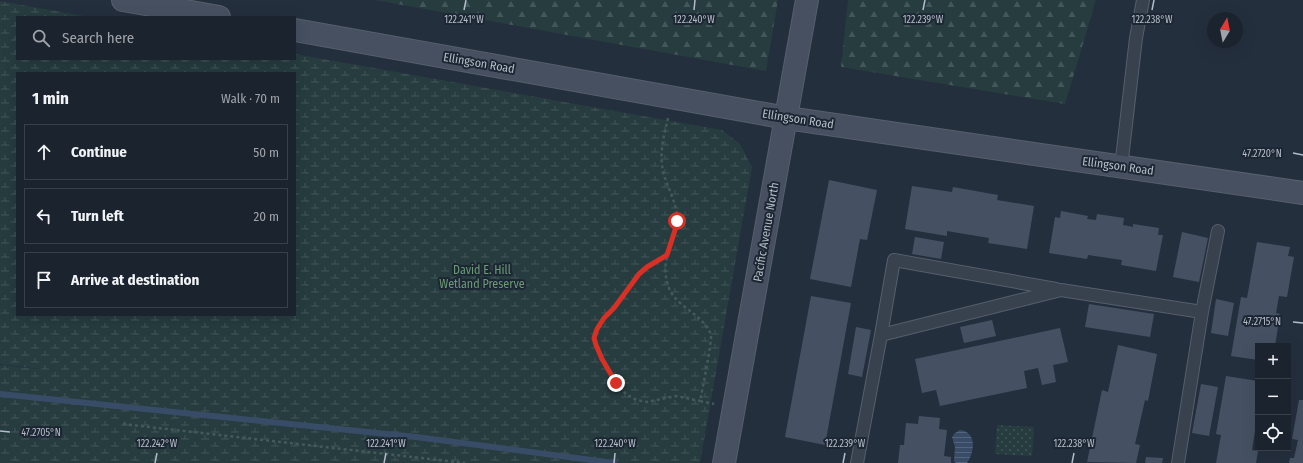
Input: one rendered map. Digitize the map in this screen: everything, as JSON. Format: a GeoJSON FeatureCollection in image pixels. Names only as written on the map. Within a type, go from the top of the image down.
{"type":"FeatureCollection","features":[{"type":"Feature","properties":{"kind":"main road"},"geometry":{"type":"LineString","coordinates":[[123,0],[213,16]]}},
{"type":"Feature","properties":{"kind":"main road","name":"Pacific Avenue North"},"geometry":{"type":"LineString","coordinates":[[724,463],[807,0]]}},
{"type":"Feature","properties":{"kind":"main road","name":"Ellingson Road"},"geometry":{"type":"LineString","coordinates":[[296,30],[787,118],[1303,194]]}},
{"type":"Feature","properties":{"kind":"lane"},"geometry":{"type":"LineString","coordinates":[[1121,167],[1136,38],[1142,0]]}},
{"type":"Feature","properties":{"kind":"lane"},"geometry":{"type":"LineString","coordinates":[[1178,463],[1202,312],[1218,231]]}},
{"type":"Feature","properties":{"kind":"lane"},"geometry":{"type":"LineString","coordinates":[[857,463],[894,260],[1061,290],[1202,312]]}},
{"type":"Feature","properties":{"kind":"lane"},"geometry":{"type":"LineString","coordinates":[[881,335],[1061,290]]}},
{"type":"Feature","properties":{"kind":"path"},"geometry":{"type":"LineString","coordinates":[[668,117],[662,146],[661,160],[676,212],[677,221],[667,255],[665,273],[669,289],[676,299],[702,321],[711,337],[700,401]]}},
{"type":"Feature","properties":{"kind":"path"},"geometry":{"type":"LineString","coordinates":[[667,255],[647,267],[639,274],[614,308],[604,318],[597,329],[594,338],[596,345],[602,359],[616,383],[627,395],[637,400],[647,402],[676,396],[714,404]]}},
{"type":"Feature","properties":{"kind":"path"},"geometry":{"type":"LineString","coordinates":[[123,424],[465,463]]}},
{"type":"Feature","properties":{"kind":"green space"},"geometry":{"type":"Polygon","coordinates":[[[375,0],[778,0],[766,71],[375,0]]]}},
{"type":"Feature","properties":{"kind":"green space"},"geometry":{"type":"Polygon","coordinates":[[[848,0],[1096,0],[1065,104],[841,67],[848,0]]]}},
{"type":"Feature","properties":{"kind":"green space","name":"David E. Hill Wetland Preserve"},"geometry":{"type":"Polygon","coordinates":[[[0,1],[83,16],[16,16],[16,60],[296,60],[296,54],[722,130],[740,144],[752,167],[700,463],[0,463],[0,365],[57,371],[0,364],[0,1]]]}},
{"type":"Feature","properties":{"kind":"green space"},"geometry":{"type":"Polygon","coordinates":[[[997,425],[1034,427],[1032,456],[995,454],[997,425]]]}},
{"type":"Feature","properties":{"kind":"water"},"geometry":{"type":"Polygon","coordinates":[[[960,430],[969,434],[972,438],[972,453],[967,463],[956,463],[954,461],[955,447],[952,437],[960,430]]]}},
{"type":"Feature","properties":{"kind":"building"},"geometry":{"type":"Polygon","coordinates":[[[829,180],[877,190],[867,240],[860,239],[851,287],[810,279],[829,180]]]}},
{"type":"Feature","properties":{"kind":"building"},"geometry":{"type":"Polygon","coordinates":[[[912,186],[952,192],[953,187],[998,195],[997,200],[1034,206],[1027,249],[988,243],[989,238],[947,231],[947,236],[905,229],[912,186]]]}},
{"type":"Feature","properties":{"kind":"building"},"geometry":{"type":"Polygon","coordinates":[[[1061,211],[1088,216],[1087,219],[1096,220],[1097,214],[1124,218],[1123,225],[1133,227],[1133,224],[1159,228],[1158,235],[1163,235],[1156,271],[1121,265],[1122,260],[1088,255],[1087,259],[1049,253],[1055,217],[1060,218],[1061,211]]]}},
{"type":"Feature","properties":{"kind":"building"},"geometry":{"type":"Polygon","coordinates":[[[1182,232],[1208,238],[1199,282],[1173,277],[1182,232]]]}},
{"type":"Feature","properties":{"kind":"building"},"geometry":{"type":"Polygon","coordinates":[[[915,237],[944,242],[941,259],[912,254],[915,237]]]}},
{"type":"Feature","properties":{"kind":"building"},"geometry":{"type":"Polygon","coordinates":[[[1257,242],[1290,247],[1288,256],[1294,257],[1287,297],[1279,296],[1276,313],[1280,314],[1275,343],[1255,343],[1255,360],[1231,356],[1241,297],[1247,298],[1257,242]]]}},
{"type":"Feature","properties":{"kind":"building"},"geometry":{"type":"Polygon","coordinates":[[[811,296],[851,303],[825,445],[785,437],[811,296]]]}},
{"type":"Feature","properties":{"kind":"building"},"geometry":{"type":"Polygon","coordinates":[[[1216,299],[1234,303],[1228,336],[1211,333],[1216,299]]]}},
{"type":"Feature","properties":{"kind":"building"},"geometry":{"type":"Polygon","coordinates":[[[1089,304],[1154,314],[1150,337],[1085,327],[1089,304]]]}},
{"type":"Feature","properties":{"kind":"building"},"geometry":{"type":"Polygon","coordinates":[[[992,320],[996,336],[964,343],[960,327],[992,320]]]}},
{"type":"Feature","properties":{"kind":"building"},"geometry":{"type":"Polygon","coordinates":[[[856,327],[871,330],[862,377],[848,374],[856,327]]]}},
{"type":"Feature","properties":{"kind":"building"},"geometry":{"type":"Polygon","coordinates":[[[1060,328],[1068,362],[1053,365],[1056,382],[1042,385],[1038,368],[1024,371],[1027,388],[940,406],[936,390],[922,393],[915,359],[1060,328]]]}},
{"type":"Feature","properties":{"kind":"building"},"geometry":{"type":"Polygon","coordinates":[[[1118,345],[1157,354],[1148,401],[1145,400],[1135,444],[1140,445],[1136,463],[1087,462],[1102,390],[1108,392],[1118,345]]]}},
{"type":"Feature","properties":{"kind":"building"},"geometry":{"type":"Polygon","coordinates":[[[1226,376],[1255,381],[1255,431],[1252,450],[1258,451],[1256,463],[1216,463],[1221,435],[1216,434],[1226,376]]]}},
{"type":"Feature","properties":{"kind":"building"},"geometry":{"type":"Polygon","coordinates":[[[1201,384],[1218,387],[1209,436],[1192,433],[1201,384]]]}},
{"type":"Feature","properties":{"kind":"building"},"geometry":{"type":"Polygon","coordinates":[[[1299,400],[1303,400],[1303,463],[1289,463],[1290,458],[1294,458],[1298,440],[1292,439],[1299,400]]]}},
{"type":"Feature","properties":{"kind":"building"},"geometry":{"type":"Polygon","coordinates":[[[919,416],[940,418],[939,429],[947,430],[944,456],[951,457],[951,463],[898,463],[900,445],[904,445],[906,423],[918,424],[919,416]]]}},
{"type":"Feature","properties":{"kind":"building"},"geometry":{"type":"Polygon","coordinates":[[[1146,457],[1163,458],[1162,463],[1145,463],[1146,457]]]}},
{"type":"Feature","properties":{"kind":"waterway"},"geometry":{"type":"LineString","coordinates":[[0,394],[416,437],[614,463]]}},
{"type":"Feature","properties":{"kind":"route"},"geometry":{"type":"LineString","coordinates":[[616,383],[602,359],[596,345],[594,338],[597,329],[639,274],[647,267],[667,255],[677,221]]}}]}
